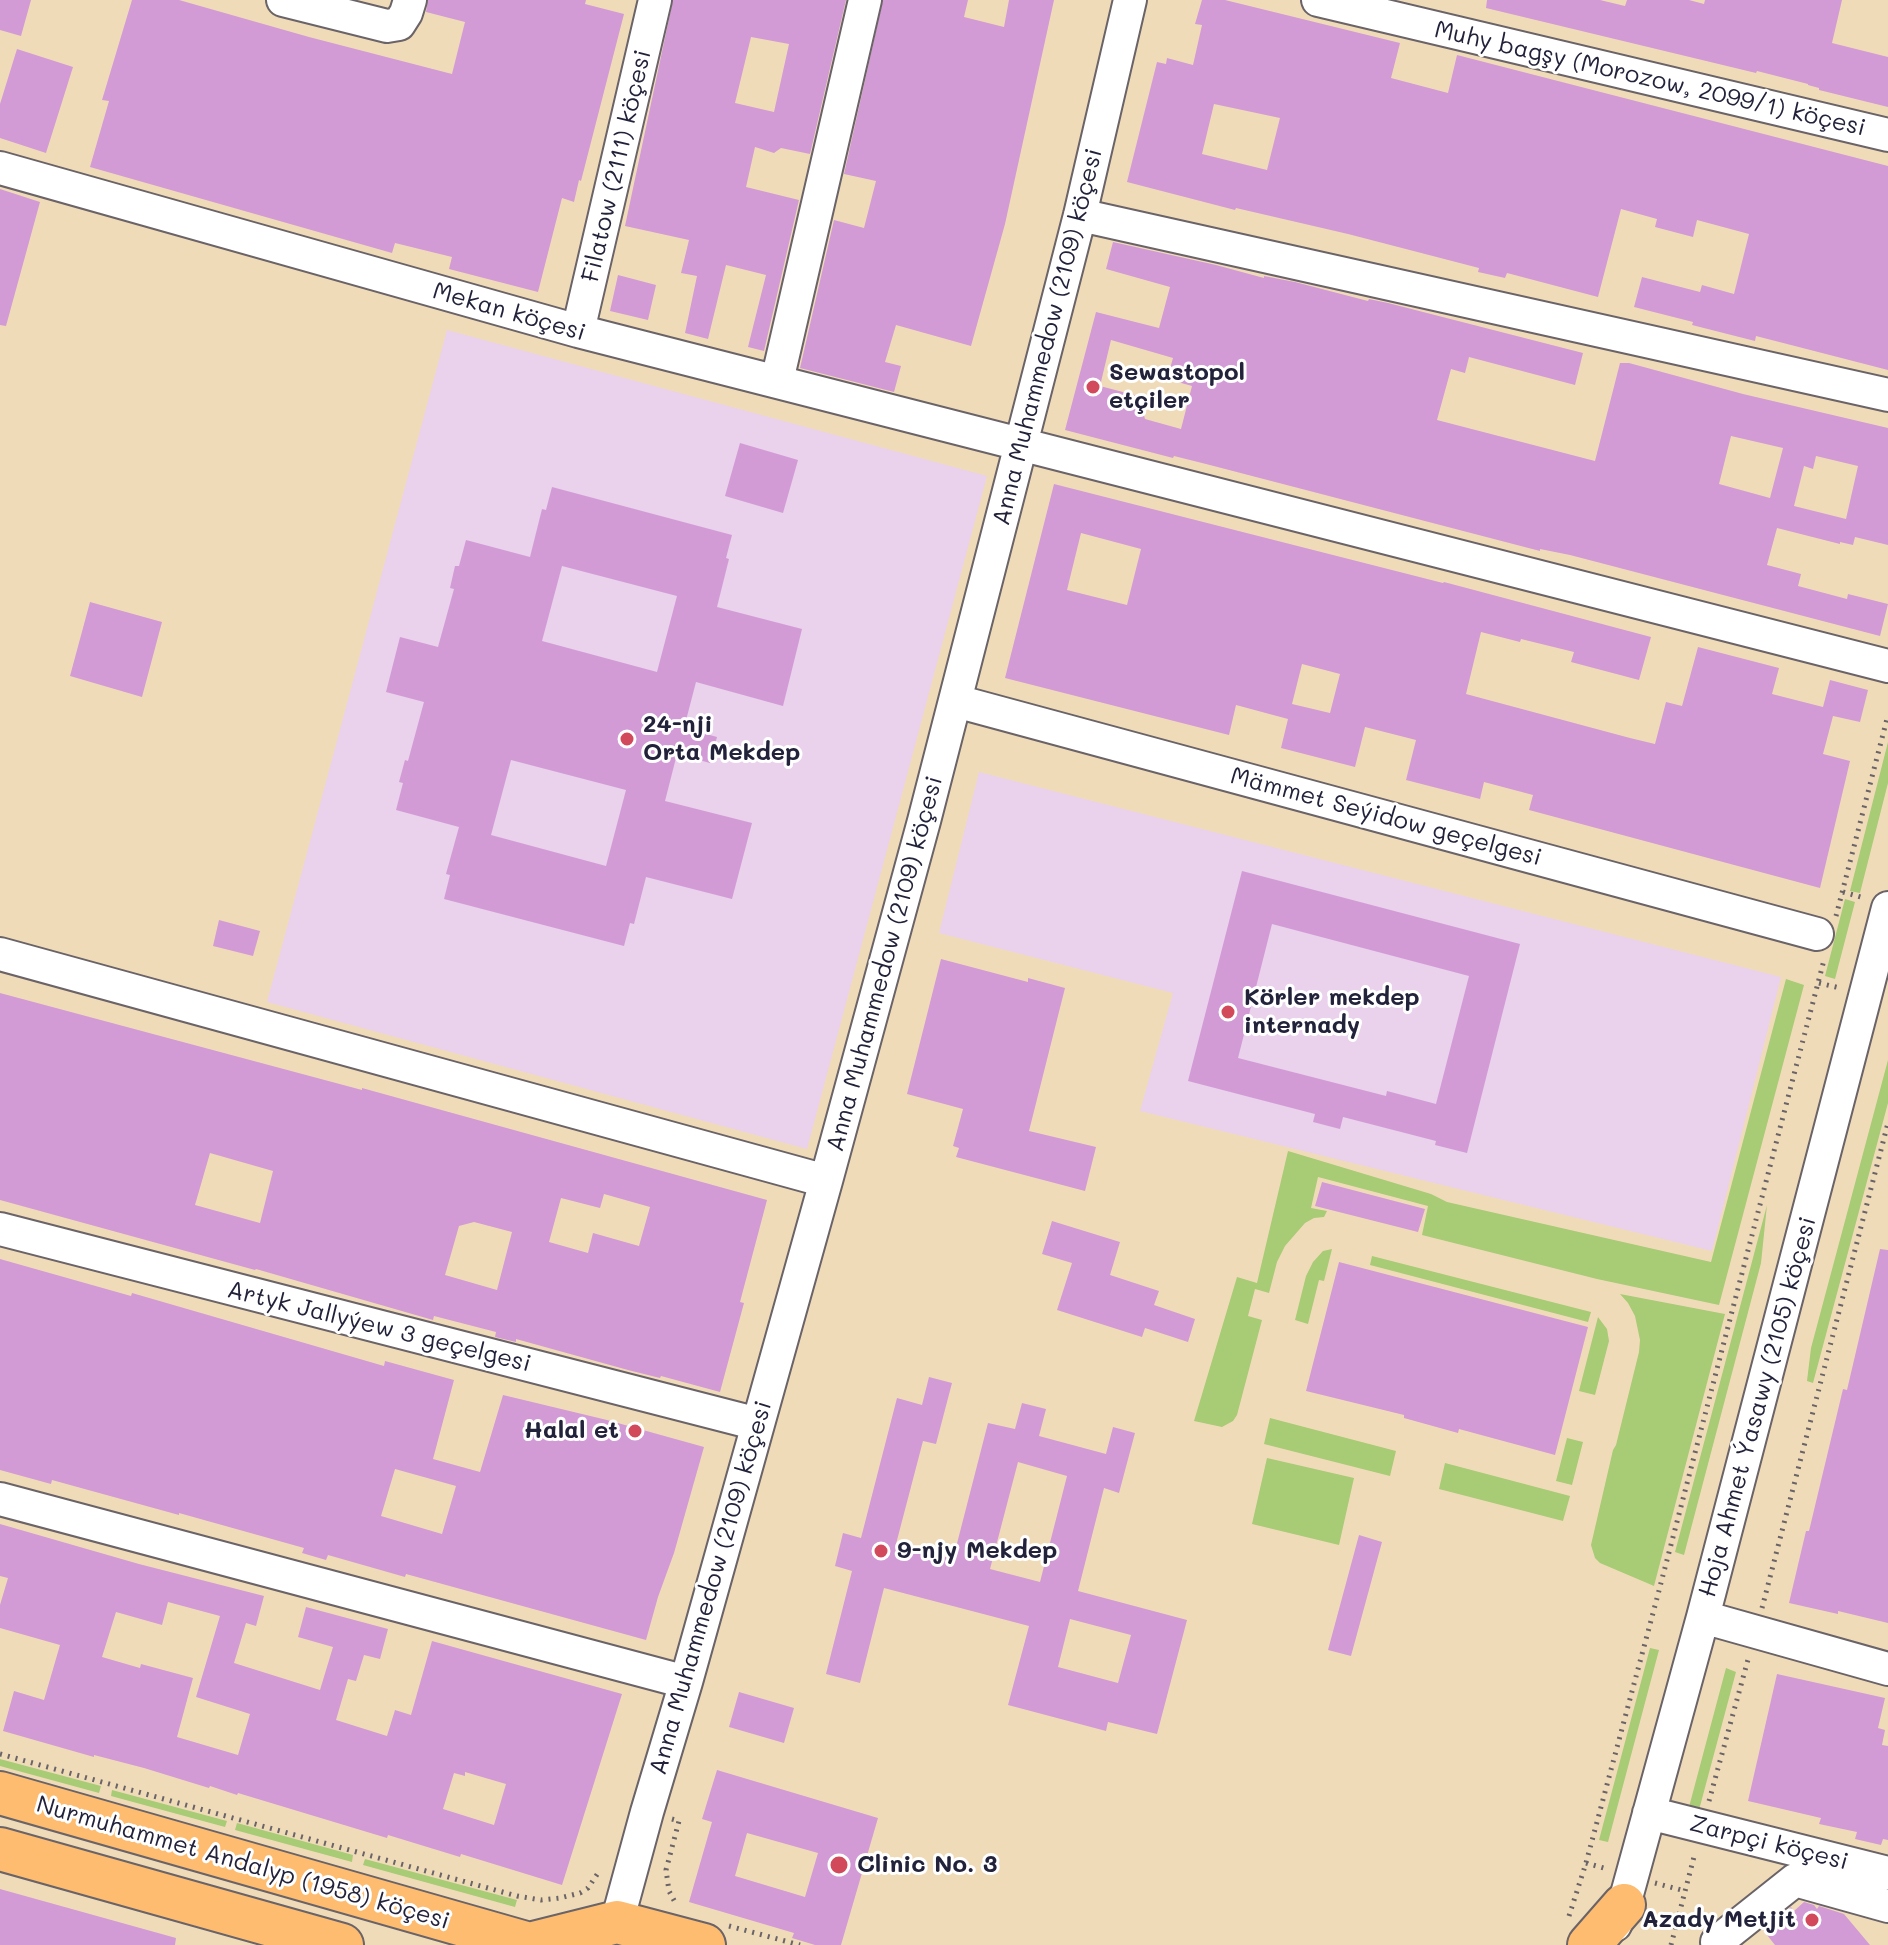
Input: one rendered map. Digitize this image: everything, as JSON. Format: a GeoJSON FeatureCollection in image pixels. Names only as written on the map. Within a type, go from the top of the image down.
{"type":"FeatureCollection","features":[{"type":"Feature","properties":{"kind":"main road","name":"Nurmuhammet Andalyp (1958) köçesi"},"geometry":{"type":"LineString","coordinates":[[0,1793],[531,1944]]}},
{"type":"Feature","properties":{"kind":"main road"},"geometry":{"type":"LineString","coordinates":[[0,1849],[342,1945]]}},
{"type":"Feature","properties":{"kind":"main road"},"geometry":{"type":"LineString","coordinates":[[531,1944],[617,1922],[713,1934]]}},
{"type":"Feature","properties":{"kind":"main road"},"geometry":{"type":"LineString","coordinates":[[1577,1935],[1624,1925]]}},
{"type":"Feature","properties":{"kind":"street"},"geometry":{"type":"LineString","coordinates":[[283,0],[387,26],[399,24],[410,0]]}},
{"type":"Feature","properties":{"kind":"street","name":"Filatow (2111) köçesi"},"geometry":{"type":"LineString","coordinates":[[578,331],[655,0]]}},
{"type":"Feature","properties":{"kind":"street"},"geometry":{"type":"LineString","coordinates":[[777,381],[865,0]]}},
{"type":"Feature","properties":{"kind":"street","name":"Anna Muhammedow (2109) köçesi"},"geometry":{"type":"LineString","coordinates":[[617,1922],[826,1181],[956,701],[1080,215],[1130,0]]}},
{"type":"Feature","properties":{"kind":"street","name":"Muhy bagşy (Morozow, 2099/1) köçesi"},"geometry":{"type":"LineString","coordinates":[[1318,0],[1888,135]]}},
{"type":"Feature","properties":{"kind":"street","name":"Mekan köçesi"},"geometry":{"type":"LineString","coordinates":[[0,168],[578,331],[1888,666]]}},
{"type":"Feature","properties":{"kind":"street"},"geometry":{"type":"LineString","coordinates":[[1080,215],[1888,395]]}},
{"type":"Feature","properties":{"kind":"street","name":"Mämmet Seýidow geçelgesi"},"geometry":{"type":"LineString","coordinates":[[956,701],[1826,936]]}},
{"type":"Feature","properties":{"kind":"street","name":"Hoja Ahmet Ýasawy (2105) köçesi"},"geometry":{"type":"LineString","coordinates":[[1605,1945],[1624,1925],[1649,1813],[1888,908]]}},
{"type":"Feature","properties":{"kind":"street"},"geometry":{"type":"LineString","coordinates":[[0,954],[826,1181]]}},
{"type":"Feature","properties":{"kind":"street","name":"Artyk Jallyýew 3 geçelgesi"},"geometry":{"type":"LineString","coordinates":[[0,1229],[758,1424]]}},
{"type":"Feature","properties":{"kind":"street"},"geometry":{"type":"LineString","coordinates":[[0,1499],[686,1682]]}},
{"type":"Feature","properties":{"kind":"street"},"geometry":{"type":"LineString","coordinates":[[1703,1617],[1888,1669]]}},
{"type":"Feature","properties":{"kind":"street","name":"Zarpçi köçesi"},"geometry":{"type":"LineString","coordinates":[[1649,1813],[1888,1873]]}},
{"type":"Feature","properties":{"kind":"street"},"geometry":{"type":"LineString","coordinates":[[1720,1945],[1717,1942],[1795,1880],[1888,1906]]}},
{"type":"Feature","properties":{"kind":"path"},"geometry":{"type":"LineString","coordinates":[[1577,1935],[1586,1863],[1652,1618],[1826,936],[1888,715]]}},
{"type":"Feature","properties":{"kind":"path"},"geometry":{"type":"LineString","coordinates":[[1671,1945],[1888,1123]]}},
{"type":"Feature","properties":{"kind":"path"},"geometry":{"type":"LineString","coordinates":[[0,1754],[502,1892],[541,1900],[580,1893],[588,1888],[599,1873],[603,1859]]}},
{"type":"Feature","properties":{"kind":"path"},"geometry":{"type":"LineString","coordinates":[[677,1906],[669,1891],[666,1870],[679,1821]]}},
{"type":"Feature","properties":{"kind":"path"},"geometry":{"type":"LineString","coordinates":[[713,1934],[800,1945]]}},
{"type":"Feature","properties":{"kind":"shaded area","name":"24-nji Orta Mekdep"},"geometry":{"type":"Polygon","coordinates":[[[447,330],[987,476],[807,1149],[267,1002],[447,330]]]}},
{"type":"Feature","properties":{"kind":"shaded area"},"geometry":{"type":"Polygon","coordinates":[[[979,772],[1781,977],[1712,1251],[1140,1111],[1173,993],[939,933],[979,772]]]}},
{"type":"Feature","properties":{"kind":"green space"},"geometry":{"type":"Polygon","coordinates":[[[1888,742],[1888,783],[1860,893],[1850,891],[1888,742]]]}},
{"type":"Feature","properties":{"kind":"green space"},"geometry":{"type":"Polygon","coordinates":[[[1845,899],[1855,902],[1835,979],[1825,976],[1845,899]]]}},
{"type":"Feature","properties":{"kind":"green space"},"geometry":{"type":"Polygon","coordinates":[[[1786,979],[1804,985],[1719,1305],[1597,1279],[1422,1235],[1428,1206],[1318,1177],[1311,1208],[1327,1211],[1324,1217],[1305,1223],[1285,1246],[1277,1262],[1269,1293],[1255,1289],[1248,1316],[1262,1320],[1237,1415],[1222,1427],[1194,1421],[1237,1277],[1257,1283],[1288,1151],[1431,1194],[1447,1202],[1711,1262],[1786,979]]]}},
{"type":"Feature","properties":{"kind":"green space"},"geometry":{"type":"Polygon","coordinates":[[[1888,1060],[1888,1103],[1813,1383],[1807,1381],[1811,1348],[1888,1060]]]}},
{"type":"Feature","properties":{"kind":"green space"},"geometry":{"type":"Polygon","coordinates":[[[1767,1205],[1761,1263],[1684,1555],[1675,1552],[1767,1205]]]}},
{"type":"Feature","properties":{"kind":"green space"},"geometry":{"type":"Polygon","coordinates":[[[1332,1249],[1324,1281],[1319,1280],[1308,1324],[1295,1320],[1306,1276],[1313,1262],[1323,1251],[1332,1249]]]}},
{"type":"Feature","properties":{"kind":"green space"},"geometry":{"type":"Polygon","coordinates":[[[1372,1256],[1591,1312],[1588,1322],[1370,1265],[1372,1256]]]}},
{"type":"Feature","properties":{"kind":"green space"},"geometry":{"type":"Polygon","coordinates":[[[1620,1294],[1725,1314],[1654,1586],[1600,1563],[1591,1545],[1639,1352],[1635,1316],[1620,1294]]]}},
{"type":"Feature","properties":{"kind":"green space"},"geometry":{"type":"Polygon","coordinates":[[[1598,1317],[1607,1329],[1609,1341],[1595,1395],[1579,1391],[1598,1317]]]}},
{"type":"Feature","properties":{"kind":"green space"},"geometry":{"type":"Polygon","coordinates":[[[1270,1418],[1396,1451],[1390,1476],[1264,1444],[1270,1418]]]}},
{"type":"Feature","properties":{"kind":"green space"},"geometry":{"type":"Polygon","coordinates":[[[1567,1438],[1583,1442],[1572,1485],[1556,1481],[1567,1438]]]}},
{"type":"Feature","properties":{"kind":"green space"},"geometry":{"type":"Polygon","coordinates":[[[1267,1458],[1354,1478],[1339,1545],[1252,1524],[1267,1458]]]}},
{"type":"Feature","properties":{"kind":"green space"},"geometry":{"type":"Polygon","coordinates":[[[1445,1463],[1570,1496],[1563,1521],[1439,1489],[1445,1463]]]}},
{"type":"Feature","properties":{"kind":"green space"},"geometry":{"type":"Polygon","coordinates":[[[1650,1648],[1659,1650],[1608,1842],[1599,1840],[1650,1648]]]}},
{"type":"Feature","properties":{"kind":"green space"},"geometry":{"type":"Polygon","coordinates":[[[1726,1668],[1736,1672],[1699,1810],[1689,1807],[1726,1668]]]}},
{"type":"Feature","properties":{"kind":"green space"},"geometry":{"type":"Polygon","coordinates":[[[0,1759],[101,1786],[99,1793],[0,1766],[0,1759]]]}},
{"type":"Feature","properties":{"kind":"green space"},"geometry":{"type":"Polygon","coordinates":[[[112,1790],[227,1821],[225,1827],[111,1796],[112,1790]]]}},
{"type":"Feature","properties":{"kind":"green space"},"geometry":{"type":"Polygon","coordinates":[[[237,1823],[353,1855],[352,1862],[235,1830],[237,1823]]]}},
{"type":"Feature","properties":{"kind":"green space"},"geometry":{"type":"Polygon","coordinates":[[[365,1859],[517,1900],[515,1907],[363,1865],[365,1859]]]}},
{"type":"Feature","properties":{"kind":"building"},"geometry":{"type":"Polygon","coordinates":[[[0,0],[31,0],[21,36],[0,30],[0,0]]]}},
{"type":"Feature","properties":{"kind":"building"},"geometry":{"type":"Polygon","coordinates":[[[132,0],[179,0],[452,74],[465,22],[426,12],[428,0],[586,0],[585,4],[624,14],[581,181],[574,202],[562,198],[538,292],[449,269],[452,257],[395,243],[392,253],[90,167],[109,101],[102,100],[132,0]]]}},
{"type":"Feature","properties":{"kind":"building"},"geometry":{"type":"Polygon","coordinates":[[[673,0],[846,0],[810,154],[781,148],[774,153],[755,147],[746,187],[799,200],[764,351],[748,347],[766,275],[726,265],[708,339],[685,333],[697,276],[681,273],[689,240],[625,226],[673,0]],[[751,37],[735,103],[774,112],[789,44],[751,37]]]}},
{"type":"Feature","properties":{"kind":"building"},"geometry":{"type":"Polygon","coordinates":[[[883,0],[968,0],[964,17],[1004,27],[1009,0],[1054,0],[1005,224],[971,346],[896,325],[885,362],[901,366],[894,392],[800,368],[834,220],[864,228],[876,181],[844,174],[883,0]]]}},
{"type":"Feature","properties":{"kind":"building"},"geometry":{"type":"Polygon","coordinates":[[[1202,0],[1225,0],[1400,43],[1391,78],[1448,93],[1457,55],[1888,166],[1888,370],[1756,336],[1755,341],[1634,307],[1642,277],[1700,292],[1702,285],[1734,294],[1749,234],[1697,220],[1693,237],[1655,227],[1657,219],[1621,209],[1598,297],[1507,273],[1505,278],[1478,272],[1479,268],[1348,234],[1235,210],[1127,182],[1157,62],[1166,64],[1167,58],[1193,65],[1202,25],[1195,24],[1202,0]],[[1214,104],[1202,154],[1267,170],[1280,118],[1214,104]]]}},
{"type":"Feature","properties":{"kind":"building"},"geometry":{"type":"Polygon","coordinates":[[[1487,0],[1600,0],[1625,6],[1627,0],[1689,0],[1704,4],[1705,0],[1842,0],[1832,43],[1888,57],[1888,107],[1757,71],[1486,8],[1487,0]]]}},
{"type":"Feature","properties":{"kind":"building"},"geometry":{"type":"Polygon","coordinates":[[[17,49],[73,67],[46,153],[0,138],[0,104],[17,49]]]}},
{"type":"Feature","properties":{"kind":"building"},"geometry":{"type":"Polygon","coordinates":[[[0,189],[40,202],[6,326],[0,325],[0,189]]]}},
{"type":"Feature","properties":{"kind":"building"},"geometry":{"type":"Polygon","coordinates":[[[1113,242],[1264,278],[1388,303],[1583,353],[1575,385],[1469,357],[1465,373],[1451,369],[1437,420],[1595,461],[1620,363],[1888,428],[1888,545],[1855,537],[1853,545],[1840,544],[1777,528],[1767,565],[1801,574],[1798,586],[1847,599],[1848,594],[1888,604],[1880,636],[1570,555],[1540,551],[1065,430],[1096,312],[1159,328],[1170,287],[1106,269],[1113,242]],[[1111,340],[1100,386],[1142,397],[1145,419],[1181,429],[1192,386],[1167,379],[1173,358],[1111,340]],[[1731,436],[1719,484],[1770,498],[1783,448],[1731,436]],[[1816,456],[1813,469],[1804,466],[1794,506],[1846,519],[1858,466],[1816,456]]]}},
{"type":"Feature","properties":{"kind":"building"},"geometry":{"type":"Polygon","coordinates":[[[618,275],[656,285],[648,320],[610,311],[618,275]]]}},
{"type":"Feature","properties":{"kind":"building"},"geometry":{"type":"Polygon","coordinates":[[[740,443],[798,460],[783,513],[725,496],[740,443]]]}},
{"type":"Feature","properties":{"kind":"building"},"geometry":{"type":"Polygon","coordinates":[[[1054,484],[1651,637],[1639,680],[1571,662],[1574,652],[1481,632],[1466,694],[1630,738],[1655,744],[1666,702],[1682,706],[1698,647],[1779,668],[1772,694],[1823,707],[1830,680],[1868,690],[1860,722],[1833,716],[1823,754],[1850,761],[1820,888],[1529,810],[1533,795],[1484,782],[1480,799],[1406,780],[1416,740],[1365,727],[1355,767],[1281,748],[1288,719],[1236,705],[1229,735],[1005,678],[1054,484]],[[1081,533],[1067,590],[1127,605],[1141,549],[1081,533]],[[1302,664],[1292,704],[1330,713],[1340,674],[1302,664]]]}},
{"type":"Feature","properties":{"kind":"building"},"geometry":{"type":"Polygon","coordinates":[[[552,487],[732,535],[717,607],[802,629],[783,706],[696,682],[684,728],[717,737],[710,763],[677,754],[665,801],[752,823],[732,899],[646,877],[634,924],[630,923],[624,946],[444,899],[450,875],[446,874],[459,827],[396,810],[403,783],[399,782],[424,702],[386,692],[400,637],[438,647],[454,589],[450,588],[455,566],[459,566],[466,540],[530,557],[542,509],[546,510],[552,487]],[[562,566],[542,641],[657,672],[677,596],[562,566]],[[511,760],[491,835],[606,866],[626,790],[511,760]]]}},
{"type":"Feature","properties":{"kind":"building"},"geometry":{"type":"Polygon","coordinates":[[[90,602],[162,622],[142,697],[70,676],[90,602]]]}},
{"type":"Feature","properties":{"kind":"building","name":"Körler mekdep internady"},"geometry":{"type":"Polygon","coordinates":[[[1242,871],[1520,944],[1467,1153],[1435,1145],[1436,1141],[1343,1117],[1340,1129],[1313,1122],[1315,1114],[1188,1081],[1242,871]],[[1272,924],[1238,1058],[1386,1096],[1387,1091],[1436,1104],[1469,976],[1272,924]]]}},
{"type":"Feature","properties":{"kind":"building"},"geometry":{"type":"Polygon","coordinates":[[[219,920],[260,931],[253,956],[213,946],[219,920]]]}},
{"type":"Feature","properties":{"kind":"building"},"geometry":{"type":"Polygon","coordinates":[[[941,959],[1028,982],[1028,978],[1065,988],[1029,1131],[1096,1147],[1085,1191],[956,1157],[959,1148],[953,1146],[963,1109],[907,1094],[941,959]]]}},
{"type":"Feature","properties":{"kind":"building"},"geometry":{"type":"Polygon","coordinates":[[[0,993],[362,1088],[767,1200],[720,1392],[516,1339],[516,1342],[495,1337],[496,1332],[434,1316],[433,1320],[0,1200],[0,993]],[[210,1153],[195,1205],[260,1223],[273,1171],[210,1153]],[[604,1194],[600,1208],[561,1198],[549,1242],[588,1253],[593,1233],[639,1246],[650,1207],[604,1194]],[[474,1222],[459,1226],[445,1275],[497,1290],[512,1232],[474,1222]]]}},
{"type":"Feature","properties":{"kind":"building"},"geometry":{"type":"Polygon","coordinates":[[[1322,1182],[1425,1209],[1418,1232],[1315,1206],[1322,1182]]]}},
{"type":"Feature","properties":{"kind":"building"},"geometry":{"type":"Polygon","coordinates":[[[1052,1221],[1120,1242],[1110,1275],[1159,1291],[1154,1305],[1195,1319],[1188,1342],[1145,1328],[1142,1337],[1057,1310],[1072,1263],[1042,1254],[1052,1221]]]}},
{"type":"Feature","properties":{"kind":"building"},"geometry":{"type":"Polygon","coordinates":[[[1880,1249],[1888,1250],[1888,1623],[1789,1603],[1843,1389],[1847,1390],[1880,1249]]]}},
{"type":"Feature","properties":{"kind":"building"},"geometry":{"type":"Polygon","coordinates":[[[0,1259],[131,1296],[132,1293],[384,1366],[385,1361],[454,1380],[433,1459],[480,1472],[503,1395],[704,1447],[646,1640],[406,1574],[405,1577],[328,1555],[326,1560],[302,1553],[304,1548],[179,1513],[52,1480],[51,1484],[0,1470],[0,1259]],[[395,1469],[381,1516],[442,1534],[456,1486],[395,1469]]]}},
{"type":"Feature","properties":{"kind":"building"},"geometry":{"type":"Polygon","coordinates":[[[1339,1262],[1588,1327],[1555,1455],[1459,1429],[1458,1433],[1404,1418],[1404,1415],[1306,1391],[1339,1262]]]}},
{"type":"Feature","properties":{"kind":"building","name":"9-njy Mekdep"},"geometry":{"type":"Polygon","coordinates":[[[929,1377],[952,1383],[936,1444],[923,1441],[896,1544],[953,1559],[988,1423],[1015,1429],[1022,1403],[1046,1409],[1039,1436],[1106,1454],[1113,1427],[1135,1433],[1119,1493],[1104,1488],[1078,1591],[1187,1620],[1157,1734],[1108,1722],[1106,1731],[1008,1705],[1029,1626],[884,1588],[860,1683],[826,1674],[852,1571],[835,1566],[843,1533],[861,1538],[897,1398],[922,1405],[929,1377]],[[1018,1462],[990,1569],[1040,1582],[1067,1476],[1018,1462]],[[1070,1619],[1058,1667],[1118,1683],[1131,1635],[1070,1619]]]}},
{"type":"Feature","properties":{"kind":"building"},"geometry":{"type":"Polygon","coordinates":[[[0,1524],[264,1596],[256,1626],[246,1623],[234,1663],[320,1690],[333,1647],[298,1637],[306,1607],[388,1629],[380,1659],[364,1655],[356,1681],[348,1679],[336,1720],[387,1736],[395,1710],[411,1715],[432,1641],[622,1694],[562,1885],[461,1854],[460,1857],[388,1835],[387,1838],[238,1793],[209,1788],[3,1731],[14,1691],[44,1700],[60,1645],[0,1628],[0,1605],[8,1578],[0,1576],[0,1524]],[[168,1602],[162,1625],[116,1612],[102,1657],[193,1678],[177,1737],[238,1755],[250,1714],[196,1697],[220,1616],[168,1602]],[[465,1772],[465,1776],[454,1773],[443,1809],[494,1825],[506,1784],[465,1772]]]}},
{"type":"Feature","properties":{"kind":"building"},"geometry":{"type":"Polygon","coordinates":[[[1359,1535],[1382,1542],[1351,1656],[1328,1650],[1359,1535]]]}},
{"type":"Feature","properties":{"kind":"building"},"geometry":{"type":"Polygon","coordinates":[[[1777,1674],[1885,1698],[1878,1728],[1885,1730],[1882,1745],[1888,1746],[1888,1840],[1883,1839],[1881,1845],[1855,1839],[1857,1832],[1819,1824],[1821,1818],[1748,1801],[1777,1674]]]}},
{"type":"Feature","properties":{"kind":"building"},"geometry":{"type":"Polygon","coordinates":[[[739,1692],[794,1708],[784,1743],[729,1727],[739,1692]]]}},
{"type":"Feature","properties":{"kind":"building","name":"Clinic No. 3"},"geometry":{"type":"Polygon","coordinates":[[[717,1770],[878,1818],[841,1945],[815,1945],[792,1938],[794,1933],[689,1902],[712,1822],[702,1819],[717,1770]],[[747,1833],[735,1876],[805,1897],[818,1853],[747,1833]]]}},
{"type":"Feature","properties":{"kind":"building"},"geometry":{"type":"Polygon","coordinates":[[[0,1889],[176,1938],[175,1945],[0,1945],[0,1889]]]}},
{"type":"Feature","properties":{"kind":"building","name":"Azady Metjit"},"geometry":{"type":"Polygon","coordinates":[[[1804,1902],[1817,1909],[1819,1906],[1844,1914],[1870,1945],[1775,1945],[1763,1930],[1791,1907],[1794,1911],[1804,1902]]]}},
{"type":"Feature","properties":{"kind":"place","name":"Sewastopol etçiler"},"geometry":{"type":"Point","coordinates":[1093,387]}},
{"type":"Feature","properties":{"kind":"place","name":"24-nji Orta Mekdep"},"geometry":{"type":"Point","coordinates":[627,739]}},
{"type":"Feature","properties":{"kind":"place","name":"Körler mekdep internady"},"geometry":{"type":"Point","coordinates":[1228,1012]}},
{"type":"Feature","properties":{"kind":"place","name":"Halal et"},"geometry":{"type":"Point","coordinates":[635,1431]}},
{"type":"Feature","properties":{"kind":"place","name":"9-njy Mekdep"},"geometry":{"type":"Point","coordinates":[881,1551]}},
{"type":"Feature","properties":{"kind":"place","name":"Clinic No. 3"},"geometry":{"type":"Point","coordinates":[839,1865]}},
{"type":"Feature","properties":{"kind":"place","name":"Azady Metjit"},"geometry":{"type":"Point","coordinates":[1812,1920]}}]}
